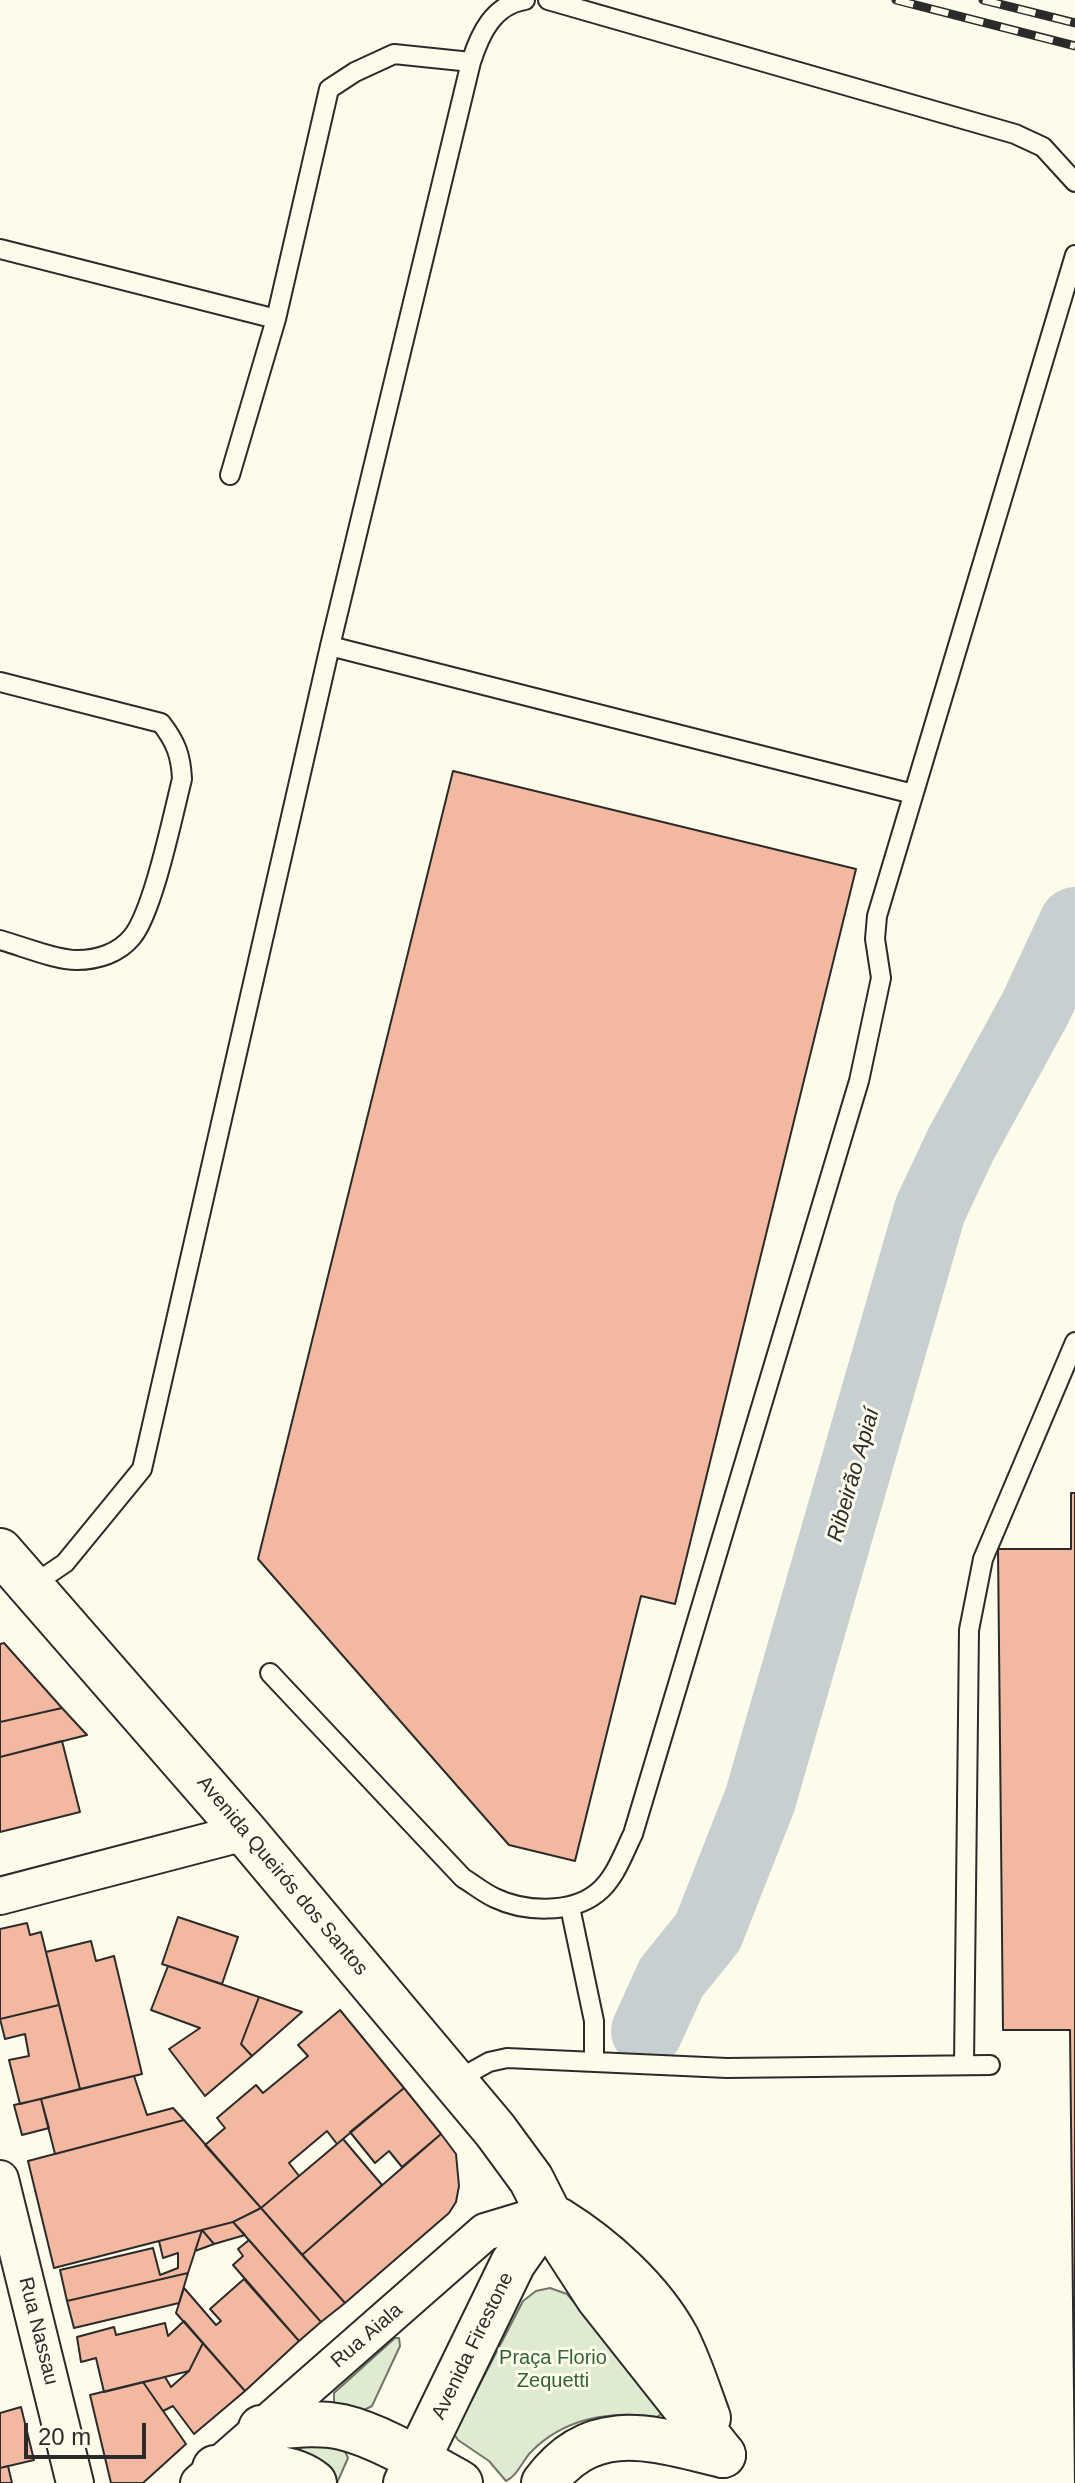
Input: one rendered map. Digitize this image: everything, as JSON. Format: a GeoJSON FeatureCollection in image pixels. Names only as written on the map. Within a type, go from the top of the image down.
{"type":"FeatureCollection","features":[{"type":"Feature","properties":{"kind":"main road","name":"Avenida Queirós dos Santos"},"geometry":{"type":"LineString","coordinates":[[0,1551],[245,1832],[455,2081],[531,2179],[565,2246],[598,2297],[728,2469]]}},
{"type":"Feature","properties":{"kind":"main road","name":"Avenida Firestone"},"geometry":{"type":"LineString","coordinates":[[411,2472],[513,2263],[548,2213]]}},
{"type":"Feature","properties":{"kind":"main road"},"geometry":{"type":"LineString","coordinates":[[261,2428],[318,2424],[340,2426],[362,2433],[411,2472],[460,2483]]}},
{"type":"Feature","properties":{"kind":"main road"},"geometry":{"type":"LineString","coordinates":[[544,2483],[567,2456],[588,2444],[606,2438],[630,2436],[655,2439],[728,2469]]}},
{"type":"Feature","properties":{"kind":"main road"},"geometry":{"type":"LineString","coordinates":[[207,2476],[281,2469],[314,2483]]}},
{"type":"Feature","properties":{"kind":"street"},"geometry":{"type":"LineString","coordinates":[[0,1896],[245,1832]]}},
{"type":"Feature","properties":{"kind":"street","name":"Rua Nassau"},"geometry":{"type":"LineString","coordinates":[[0,2179],[75,2483]]}},
{"type":"Feature","properties":{"kind":"street","name":"Rua Aiala"},"geometry":{"type":"LineString","coordinates":[[207,2476],[485,2232],[548,2213]]}},
{"type":"Feature","properties":{"kind":"lane"},"geometry":{"type":"LineString","coordinates":[[31,1586],[65,1563],[142,1469],[330,646],[471,62],[479,36],[494,15],[525,0]]}},
{"type":"Feature","properties":{"kind":"lane"},"geometry":{"type":"LineString","coordinates":[[548,0],[1015,134],[1043,147],[1075,182]]}},
{"type":"Feature","properties":{"kind":"lane"},"geometry":{"type":"LineString","coordinates":[[230,475],[276,319],[329,89],[355,72],[394,54],[471,62]]}},
{"type":"Feature","properties":{"kind":"lane"},"geometry":{"type":"LineString","coordinates":[[0,249],[276,319]]}},
{"type":"Feature","properties":{"kind":"lane"},"geometry":{"type":"LineString","coordinates":[[270,1673],[463,1878],[495,1898],[528,1907],[570,1907],[598,1893],[613,1875],[633,1834],[859,1081],[881,978],[875,939],[877,916],[1075,255]]}},
{"type":"Feature","properties":{"kind":"lane"},"geometry":{"type":"LineString","coordinates":[[330,646],[913,794]]}},
{"type":"Feature","properties":{"kind":"lane"},"geometry":{"type":"LineString","coordinates":[[0,682],[161,723],[174,740],[181,758],[182,779],[145,914],[133,937],[117,950],[97,959],[73,960],[0,940]]}},
{"type":"Feature","properties":{"kind":"lane"},"geometry":{"type":"LineString","coordinates":[[964,2064],[969,1630],[983,1559],[1075,1342]]}},
{"type":"Feature","properties":{"kind":"lane"},"geometry":{"type":"LineString","coordinates":[[570,1907],[594,2021],[594,2061]]}},
{"type":"Feature","properties":{"kind":"lane"},"geometry":{"type":"LineString","coordinates":[[455,2081],[498,2059],[727,2068],[990,2065]]}},
{"type":"Feature","properties":{"kind":"green space","name":"Praça Florio Zequetti"},"geometry":{"type":"Polygon","coordinates":[[[550,2288],[567,2294],[658,2402],[662,2408],[661,2414],[657,2417],[605,2416],[573,2424],[543,2441],[506,2481],[489,2461],[454,2434],[523,2301],[536,2291],[550,2288]]]}},
{"type":"Feature","properties":{"kind":"green space"},"geometry":{"type":"Polygon","coordinates":[[[395,2338],[399,2338],[400,2346],[372,2406],[364,2410],[334,2403],[334,2393],[395,2338]]]}},
{"type":"Feature","properties":{"kind":"green space"},"geometry":{"type":"Polygon","coordinates":[[[275,2435],[344,2449],[348,2458],[337,2483],[311,2456],[275,2435]]]}},
{"type":"Feature","properties":{"kind":"building"},"geometry":{"type":"Polygon","coordinates":[[[453,771],[856,869],[675,1604],[641,1596],[575,1861],[509,1845],[258,1559],[453,771]]]}},
{"type":"Feature","properties":{"kind":"building"},"geometry":{"type":"Polygon","coordinates":[[[1071,1493],[1075,1493],[1075,2483],[1070,2030],[1003,2030],[998,1549],[1071,1549],[1071,1493]]]}},
{"type":"Feature","properties":{"kind":"building"},"geometry":{"type":"Polygon","coordinates":[[[4,1643],[62,1708],[0,1722],[0,1644],[4,1643]]]}},
{"type":"Feature","properties":{"kind":"building"},"geometry":{"type":"Polygon","coordinates":[[[62,1708],[87,1735],[0,1757],[0,1722],[62,1708]]]}},
{"type":"Feature","properties":{"kind":"building"},"geometry":{"type":"Polygon","coordinates":[[[62,1741],[80,1812],[0,1832],[0,1757],[62,1741]]]}},
{"type":"Feature","properties":{"kind":"building"},"geometry":{"type":"Polygon","coordinates":[[[178,1917],[238,1937],[222,1984],[162,1964],[178,1917]]]}},
{"type":"Feature","properties":{"kind":"building"},"geometry":{"type":"Polygon","coordinates":[[[27,1923],[30,1935],[41,1932],[59,2005],[0,2019],[0,1929],[27,1923]]]}},
{"type":"Feature","properties":{"kind":"building"},"geometry":{"type":"Polygon","coordinates":[[[91,1941],[96,1961],[114,1956],[142,2074],[80,2089],[46,1952],[91,1941]]]}},
{"type":"Feature","properties":{"kind":"building"},"geometry":{"type":"Polygon","coordinates":[[[168,1966],[259,1997],[241,2044],[252,2056],[205,2096],[169,2049],[200,2028],[151,2010],[168,1966]]]}},
{"type":"Feature","properties":{"kind":"building"},"geometry":{"type":"Polygon","coordinates":[[[259,1997],[302,2012],[252,2056],[241,2044],[259,1997]]]}},
{"type":"Feature","properties":{"kind":"building"},"geometry":{"type":"Polygon","coordinates":[[[59,2005],[80,2089],[20,2104],[9,2060],[29,2056],[25,2034],[5,2039],[0,2019],[59,2005]]]}},
{"type":"Feature","properties":{"kind":"building"},"geometry":{"type":"Polygon","coordinates":[[[340,2010],[404,2088],[337,2144],[327,2131],[289,2163],[299,2176],[261,2208],[205,2145],[225,2128],[217,2118],[256,2085],[263,2093],[308,2056],[298,2045],[340,2010]]]}},
{"type":"Feature","properties":{"kind":"building"},"geometry":{"type":"Polygon","coordinates":[[[134,2076],[147,2115],[173,2108],[184,2120],[55,2154],[41,2099],[134,2076]]]}},
{"type":"Feature","properties":{"kind":"building"},"geometry":{"type":"Polygon","coordinates":[[[404,2088],[441,2134],[402,2167],[389,2151],[375,2163],[350,2132],[404,2088]]]}},
{"type":"Feature","properties":{"kind":"building"},"geometry":{"type":"Polygon","coordinates":[[[41,2099],[49,2128],[22,2135],[14,2105],[41,2099]]]}},
{"type":"Feature","properties":{"kind":"building"},"geometry":{"type":"Polygon","coordinates":[[[184,2120],[261,2208],[233,2222],[54,2268],[28,2161],[184,2120]]]}},
{"type":"Feature","properties":{"kind":"building"},"geometry":{"type":"Polygon","coordinates":[[[441,2134],[456,2154],[459,2186],[456,2202],[449,2213],[345,2303],[302,2255],[441,2134]]]}},
{"type":"Feature","properties":{"kind":"building"},"geometry":{"type":"Polygon","coordinates":[[[343,2139],[382,2185],[302,2255],[261,2208],[343,2139]]]}},
{"type":"Feature","properties":{"kind":"building"},"geometry":{"type":"Polygon","coordinates":[[[261,2208],[345,2303],[321,2322],[233,2222],[261,2208]]]}},
{"type":"Feature","properties":{"kind":"building"},"geometry":{"type":"Polygon","coordinates":[[[233,2222],[245,2235],[214,2244],[202,2230],[233,2222]]]}},
{"type":"Feature","properties":{"kind":"building"},"geometry":{"type":"Polygon","coordinates":[[[202,2230],[188,2273],[67,2301],[60,2270],[153,2248],[160,2275],[178,2268],[178,2253],[163,2258],[159,2241],[202,2230]]]}},
{"type":"Feature","properties":{"kind":"building"},"geometry":{"type":"Polygon","coordinates":[[[202,2230],[214,2244],[195,2251],[202,2230]]]}},
{"type":"Feature","properties":{"kind":"building"},"geometry":{"type":"Polygon","coordinates":[[[249,2240],[321,2322],[299,2341],[233,2265],[243,2256],[238,2249],[249,2240]]]}},
{"type":"Feature","properties":{"kind":"building"},"geometry":{"type":"Polygon","coordinates":[[[188,2273],[179,2303],[74,2328],[67,2301],[188,2273]]]}},
{"type":"Feature","properties":{"kind":"building"},"geometry":{"type":"Polygon","coordinates":[[[244,2279],[299,2341],[245,2391],[176,2313],[184,2288],[216,2325],[221,2321],[210,2309],[244,2279]]]}},
{"type":"Feature","properties":{"kind":"building"},"geometry":{"type":"Polygon","coordinates":[[[184,2321],[203,2343],[189,2371],[104,2392],[96,2358],[81,2362],[77,2337],[114,2327],[116,2335],[165,2323],[168,2336],[184,2321]]]}},
{"type":"Feature","properties":{"kind":"building"},"geometry":{"type":"Polygon","coordinates":[[[203,2343],[245,2391],[194,2434],[173,2406],[163,2411],[143,2382],[165,2377],[171,2387],[189,2371],[203,2343]]]}},
{"type":"Feature","properties":{"kind":"building"},"geometry":{"type":"Polygon","coordinates":[[[143,2382],[186,2444],[143,2483],[111,2483],[90,2395],[143,2382]]]}},
{"type":"Feature","properties":{"kind":"building"},"geometry":{"type":"Polygon","coordinates":[[[21,2407],[34,2460],[0,2468],[0,2413],[21,2407]]]}},
{"type":"Feature","properties":{"kind":"building"},"geometry":{"type":"Polygon","coordinates":[[[8,2466],[12,2483],[0,2483],[0,2468],[8,2466]]]}},
{"type":"Feature","properties":{"kind":"waterway","name":"Ribeirão Apiaí"},"geometry":{"type":"LineString","coordinates":[[647,2031],[671,1978],[708,1932],[760,1800],[930,1210],[961,1144],[1036,1007],[1075,923]]}},
{"type":"Feature","properties":{"kind":"railway"},"geometry":{"type":"LineString","coordinates":[[896,0],[1075,46]]}},
{"type":"Feature","properties":{"kind":"railway"},"geometry":{"type":"LineString","coordinates":[[983,0],[1075,23]]}}]}
